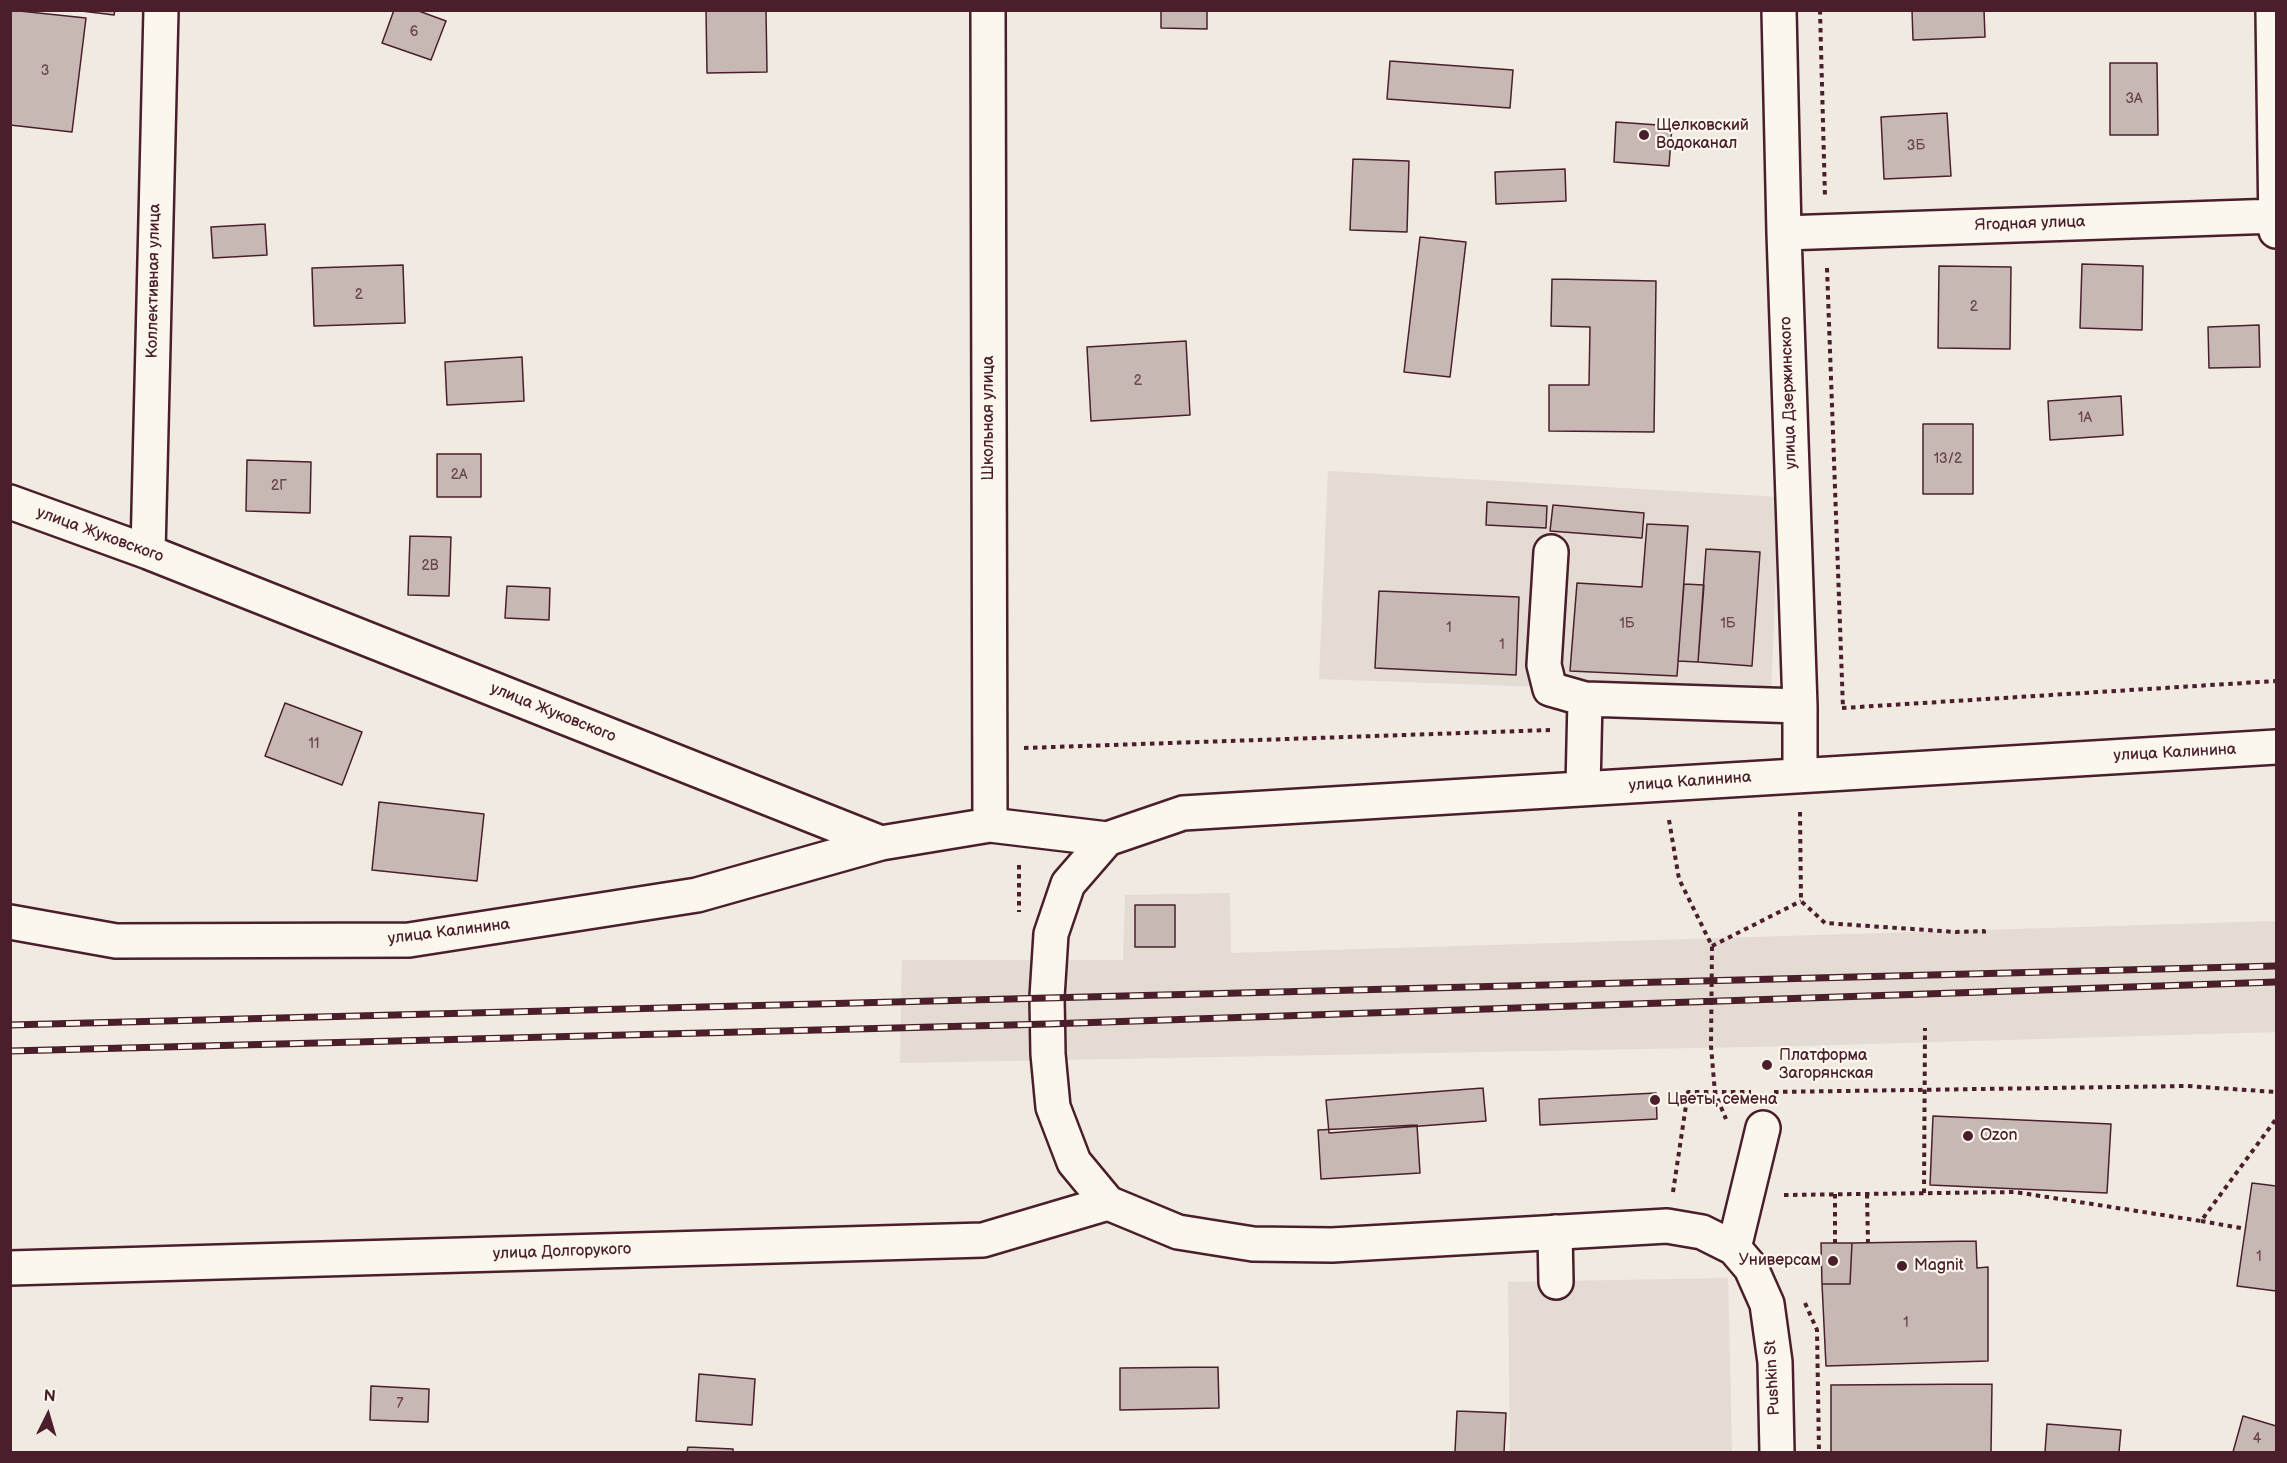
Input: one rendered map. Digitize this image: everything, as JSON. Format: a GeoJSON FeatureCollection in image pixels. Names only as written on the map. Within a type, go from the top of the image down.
{"type":"FeatureCollection","features":[{"type":"Feature","properties":{"kind":"street","name":"Коллективная улица"},"geometry":{"type":"LineString","coordinates":[[148,552],[161,10]]}},
{"type":"Feature","properties":{"kind":"street","name":"Школьная улица"},"geometry":{"type":"LineString","coordinates":[[988,10],[990,825]]}},
{"type":"Feature","properties":{"kind":"street","name":"улица Дзержинского"},"geometry":{"type":"LineString","coordinates":[[1779,10],[1800,708],[1800,775]]}},
{"type":"Feature","properties":{"kind":"street"},"geometry":{"type":"LineString","coordinates":[[2273,10],[2276,221]]}},
{"type":"Feature","properties":{"kind":"street","name":"Ягодная улица"},"geometry":{"type":"LineString","coordinates":[[1784,233],[2276,221]]}},
{"type":"Feature","properties":{"kind":"street","name":"улица Жуковского"},"geometry":{"type":"LineString","coordinates":[[10,502],[148,552],[881,843]]}},
{"type":"Feature","properties":{"kind":"street"},"geometry":{"type":"LineString","coordinates":[[1551,552],[1544,665],[1550,690],[1585,714],[1800,708]]}},
{"type":"Feature","properties":{"kind":"street"},"geometry":{"type":"LineString","coordinates":[[1583,788],[1585,714]]}},
{"type":"Feature","properties":{"kind":"street","name":"улица Калинина"},"geometry":{"type":"LineString","coordinates":[[1107,839],[1182,813],[2277,747]]}},
{"type":"Feature","properties":{"kind":"street"},"geometry":{"type":"LineString","coordinates":[[881,843],[990,825],[1107,839]]}},
{"type":"Feature","properties":{"kind":"street"},"geometry":{"type":"LineString","coordinates":[[1107,839],[1068,884],[1051,934],[1047,998],[1048,1054],[1053,1107],[1074,1162],[1108,1203],[1178,1232],[1253,1244],[1332,1245],[1667,1226],[1702,1232],[1734,1248],[1764,1128]]}},
{"type":"Feature","properties":{"kind":"street","name":"улица Калинина"},"geometry":{"type":"LineString","coordinates":[[10,922],[116,941],[409,940],[697,895],[881,843]]}},
{"type":"Feature","properties":{"kind":"street","name":"улица Долгорукого"},"geometry":{"type":"LineString","coordinates":[[10,1268],[983,1240],[1108,1203]]}},
{"type":"Feature","properties":{"kind":"street"},"geometry":{"type":"LineString","coordinates":[[1555,1233],[1556,1282]]}},
{"type":"Feature","properties":{"kind":"street","name":"Pushkin St"},"geometry":{"type":"LineString","coordinates":[[1734,1248],[1751,1268],[1767,1304],[1775,1362],[1777,1452]]}},
{"type":"Feature","properties":{"kind":"path"},"geometry":{"type":"LineString","coordinates":[[1821,10],[1826,231],[1843,708]]}},
{"type":"Feature","properties":{"kind":"path"},"geometry":{"type":"LineString","coordinates":[[1800,708],[1843,708],[2277,681]]}},
{"type":"Feature","properties":{"kind":"path"},"geometry":{"type":"LineString","coordinates":[[990,749],[1585,714]]}},
{"type":"Feature","properties":{"kind":"path"},"geometry":{"type":"LineString","coordinates":[[1800,775],[1801,901],[1825,923],[1956,932],[1984,931],[1984,938]]}},
{"type":"Feature","properties":{"kind":"path"},"geometry":{"type":"LineString","coordinates":[[1664,783],[1679,879],[1712,946],[1711,1046]]}},
{"type":"Feature","properties":{"kind":"path"},"geometry":{"type":"LineString","coordinates":[[1712,946],[1801,901]]}},
{"type":"Feature","properties":{"kind":"path"},"geometry":{"type":"LineString","coordinates":[[1924,1193],[1925,1028]]}},
{"type":"Feature","properties":{"kind":"path"},"geometry":{"type":"LineString","coordinates":[[1773,1092],[2187,1086],[2277,1092]]}},
{"type":"Feature","properties":{"kind":"path"},"geometry":{"type":"LineString","coordinates":[[1667,1226],[1689,1092],[1762,1092]]}},
{"type":"Feature","properties":{"kind":"path"},"geometry":{"type":"LineString","coordinates":[[2201,1221],[2277,1119]]}},
{"type":"Feature","properties":{"kind":"path"},"geometry":{"type":"LineString","coordinates":[[1781,1195],[2015,1192],[2246,1229]]}},
{"type":"Feature","properties":{"kind":"path"},"geometry":{"type":"LineString","coordinates":[[1835,1194],[1835,1243]]}},
{"type":"Feature","properties":{"kind":"path"},"geometry":{"type":"LineString","coordinates":[[1867,1194],[1868,1243]]}},
{"type":"Feature","properties":{"kind":"shaded area"},"geometry":{"type":"Polygon","coordinates":[[[1328,471],[1779,497],[1771,695],[1319,679],[1328,471]]]}},
{"type":"Feature","properties":{"kind":"shaded area"},"geometry":{"type":"Polygon","coordinates":[[[1230,893],[1231,953],[2276,921],[2276,1032],[1801,1046],[900,1063],[902,960],[1123,960],[1125,895],[1230,893]]]}},
{"type":"Feature","properties":{"kind":"shaded area"},"geometry":{"type":"Polygon","coordinates":[[[1728,1278],[1732,1452],[1510,1452],[1508,1282],[1728,1278]]]}},
{"type":"Feature","properties":{"kind":"building"},"geometry":{"type":"Polygon","coordinates":[[[10,10],[86,18],[72,132],[10,125],[10,10]]]}},
{"type":"Feature","properties":{"kind":"building"},"geometry":{"type":"Polygon","coordinates":[[[73,10],[115,10],[114,15],[73,10]]]}},
{"type":"Feature","properties":{"kind":"building"},"geometry":{"type":"Polygon","coordinates":[[[394,10],[416,10],[446,21],[431,60],[382,43],[394,10]]]}},
{"type":"Feature","properties":{"kind":"building"},"geometry":{"type":"Polygon","coordinates":[[[706,10],[766,10],[767,72],[707,73],[706,10]]]}},
{"type":"Feature","properties":{"kind":"building"},"geometry":{"type":"Polygon","coordinates":[[[1161,10],[1207,10],[1207,29],[1161,28],[1161,10]]]}},
{"type":"Feature","properties":{"kind":"building"},"geometry":{"type":"Polygon","coordinates":[[[1912,10],[1984,10],[1985,37],[1913,40],[1912,10]]]}},
{"type":"Feature","properties":{"kind":"building"},"geometry":{"type":"Polygon","coordinates":[[[1390,61],[1513,70],[1510,108],[1387,99],[1390,61]]]}},
{"type":"Feature","properties":{"kind":"building"},"geometry":{"type":"Polygon","coordinates":[[[2110,63],[2157,63],[2158,135],[2110,135],[2110,63]]]}},
{"type":"Feature","properties":{"kind":"building"},"geometry":{"type":"Polygon","coordinates":[[[1947,113],[1951,176],[1884,179],[1881,117],[1947,113]]]}},
{"type":"Feature","properties":{"kind":"building"},"geometry":{"type":"Polygon","coordinates":[[[1616,122],[1672,126],[1669,166],[1614,162],[1616,122]]]}},
{"type":"Feature","properties":{"kind":"building"},"geometry":{"type":"Polygon","coordinates":[[[1353,159],[1409,161],[1407,232],[1350,230],[1353,159]]]}},
{"type":"Feature","properties":{"kind":"building"},"geometry":{"type":"Polygon","coordinates":[[[1565,169],[1566,201],[1496,204],[1495,172],[1565,169]]]}},
{"type":"Feature","properties":{"kind":"building"},"geometry":{"type":"Polygon","coordinates":[[[265,224],[267,255],[213,258],[211,227],[265,224]]]}},
{"type":"Feature","properties":{"kind":"building"},"geometry":{"type":"Polygon","coordinates":[[[1420,237],[1466,242],[1450,377],[1404,372],[1420,237]]]}},
{"type":"Feature","properties":{"kind":"building"},"geometry":{"type":"Polygon","coordinates":[[[2082,264],[2143,266],[2142,330],[2080,328],[2082,264]]]}},
{"type":"Feature","properties":{"kind":"building"},"geometry":{"type":"Polygon","coordinates":[[[403,265],[405,323],[314,326],[312,268],[403,265]]]}},
{"type":"Feature","properties":{"kind":"building"},"geometry":{"type":"Polygon","coordinates":[[[1939,266],[2011,267],[2010,349],[1938,348],[1939,266]]]}},
{"type":"Feature","properties":{"kind":"building"},"geometry":{"type":"Polygon","coordinates":[[[1552,279],[1656,281],[1654,432],[1549,431],[1549,385],[1589,385],[1590,327],[1551,326],[1552,279]]]}},
{"type":"Feature","properties":{"kind":"building"},"geometry":{"type":"Polygon","coordinates":[[[2259,325],[2260,367],[2209,368],[2208,327],[2259,325]]]}},
{"type":"Feature","properties":{"kind":"building"},"geometry":{"type":"Polygon","coordinates":[[[1186,341],[1190,415],[1091,421],[1087,347],[1186,341]]]}},
{"type":"Feature","properties":{"kind":"building"},"geometry":{"type":"Polygon","coordinates":[[[522,357],[524,401],[447,405],[445,362],[522,357]]]}},
{"type":"Feature","properties":{"kind":"building"},"geometry":{"type":"Polygon","coordinates":[[[2121,396],[2123,435],[2050,440],[2048,401],[2121,396]]]}},
{"type":"Feature","properties":{"kind":"building"},"geometry":{"type":"Polygon","coordinates":[[[1923,424],[1973,424],[1973,494],[1923,494],[1923,424]]]}},
{"type":"Feature","properties":{"kind":"building"},"geometry":{"type":"Polygon","coordinates":[[[437,454],[481,454],[481,497],[437,497],[437,454]]]}},
{"type":"Feature","properties":{"kind":"building"},"geometry":{"type":"Polygon","coordinates":[[[247,460],[311,462],[310,513],[246,511],[247,460]]]}},
{"type":"Feature","properties":{"kind":"building"},"geometry":{"type":"Polygon","coordinates":[[[1487,502],[1547,506],[1546,528],[1486,525],[1487,502]]]}},
{"type":"Feature","properties":{"kind":"building"},"geometry":{"type":"Polygon","coordinates":[[[1553,505],[1644,513],[1642,538],[1550,531],[1553,505]]]}},
{"type":"Feature","properties":{"kind":"building"},"geometry":{"type":"Polygon","coordinates":[[[1647,524],[1688,526],[1677,676],[1570,671],[1577,583],[1642,587],[1647,524]]]}},
{"type":"Feature","properties":{"kind":"building"},"geometry":{"type":"Polygon","coordinates":[[[410,536],[451,537],[449,596],[408,595],[410,536]]]}},
{"type":"Feature","properties":{"kind":"building"},"geometry":{"type":"Polygon","coordinates":[[[1706,549],[1760,552],[1752,666],[1698,662],[1706,549]]]}},
{"type":"Feature","properties":{"kind":"building"},"geometry":{"type":"Polygon","coordinates":[[[1684,584],[1704,585],[1698,662],[1678,661],[1684,584]]]}},
{"type":"Feature","properties":{"kind":"building"},"geometry":{"type":"Polygon","coordinates":[[[507,586],[550,588],[549,620],[505,618],[507,586]]]}},
{"type":"Feature","properties":{"kind":"building"},"geometry":{"type":"Polygon","coordinates":[[[1379,591],[1519,597],[1516,675],[1375,668],[1379,591]]]}},
{"type":"Feature","properties":{"kind":"building"},"geometry":{"type":"Polygon","coordinates":[[[285,703],[362,732],[342,785],[265,756],[285,703]]]}},
{"type":"Feature","properties":{"kind":"building"},"geometry":{"type":"Polygon","coordinates":[[[379,802],[484,814],[477,881],[372,870],[379,802]]]}},
{"type":"Feature","properties":{"kind":"building"},"geometry":{"type":"Polygon","coordinates":[[[1135,905],[1175,905],[1175,947],[1135,947],[1135,905]]]}},
{"type":"Feature","properties":{"kind":"building"},"geometry":{"type":"Polygon","coordinates":[[[1483,1088],[1486,1121],[1329,1133],[1326,1100],[1483,1088]]]}},
{"type":"Feature","properties":{"kind":"building"},"geometry":{"type":"Polygon","coordinates":[[[1656,1093],[1657,1119],[1540,1125],[1539,1099],[1656,1093]]]}},
{"type":"Feature","properties":{"kind":"building"},"geometry":{"type":"Polygon","coordinates":[[[1933,1116],[2111,1124],[2107,1193],[1930,1185],[1933,1116]]]}},
{"type":"Feature","properties":{"kind":"building"},"geometry":{"type":"Polygon","coordinates":[[[1417,1125],[1420,1173],[1321,1179],[1318,1130],[1417,1125]]]}},
{"type":"Feature","properties":{"kind":"building"},"geometry":{"type":"Polygon","coordinates":[[[2252,1183],[2276,1186],[2276,1291],[2237,1286],[2252,1183]]]}},
{"type":"Feature","properties":{"kind":"building"},"geometry":{"type":"Polygon","coordinates":[[[1976,1241],[1977,1268],[1988,1267],[1988,1361],[1826,1366],[1822,1284],[1850,1284],[1852,1243],[1976,1241]]]}},
{"type":"Feature","properties":{"kind":"building"},"geometry":{"type":"Polygon","coordinates":[[[1821,1243],[1852,1243],[1850,1284],[1822,1284],[1821,1243]]]}},
{"type":"Feature","properties":{"kind":"building"},"geometry":{"type":"Polygon","coordinates":[[[1218,1367],[1219,1408],[1120,1410],[1120,1368],[1218,1367]]]}},
{"type":"Feature","properties":{"kind":"building"},"geometry":{"type":"Polygon","coordinates":[[[699,1374],[755,1379],[752,1425],[696,1421],[699,1374]]]}},
{"type":"Feature","properties":{"kind":"building"},"geometry":{"type":"Polygon","coordinates":[[[1992,1384],[1991,1452],[1831,1452],[1831,1385],[1992,1384]]]}},
{"type":"Feature","properties":{"kind":"building"},"geometry":{"type":"Polygon","coordinates":[[[371,1386],[429,1389],[428,1422],[370,1420],[371,1386]]]}},
{"type":"Feature","properties":{"kind":"building"},"geometry":{"type":"Polygon","coordinates":[[[1457,1411],[1506,1413],[1504,1452],[1455,1452],[1457,1411]]]}},
{"type":"Feature","properties":{"kind":"building"},"geometry":{"type":"Polygon","coordinates":[[[2243,1416],[2276,1426],[2276,1452],[2233,1452],[2243,1416]]]}},
{"type":"Feature","properties":{"kind":"building"},"geometry":{"type":"Polygon","coordinates":[[[2047,1424],[2121,1430],[2119,1452],[2045,1452],[2047,1424]]]}},
{"type":"Feature","properties":{"kind":"building"},"geometry":{"type":"Polygon","coordinates":[[[688,1447],[733,1449],[733,1452],[687,1452],[688,1447]]]}},
{"type":"Feature","properties":{"kind":"railway"},"geometry":{"type":"LineString","coordinates":[[10,1025],[2276,966]]}},
{"type":"Feature","properties":{"kind":"railway"},"geometry":{"type":"LineString","coordinates":[[10,1051],[1048,1024],[2276,982]]}},
{"type":"Feature","properties":{"kind":"place","name":"Щелковский Водоканал"},"geometry":{"type":"Point","coordinates":[1644,135]}},
{"type":"Feature","properties":{"kind":"place","name":"Платформа Загорянская"},"geometry":{"type":"Point","coordinates":[1767,1065]}},
{"type":"Feature","properties":{"kind":"place","name":"Цветы, семена"},"geometry":{"type":"Point","coordinates":[1655,1100]}},
{"type":"Feature","properties":{"kind":"place","name":"Ozon"},"geometry":{"type":"Point","coordinates":[1968,1136]}},
{"type":"Feature","properties":{"kind":"place","name":"Универсам"},"geometry":{"type":"Point","coordinates":[1833,1261]}},
{"type":"Feature","properties":{"kind":"place","name":"Magnit"},"geometry":{"type":"Point","coordinates":[1902,1266]}}]}
